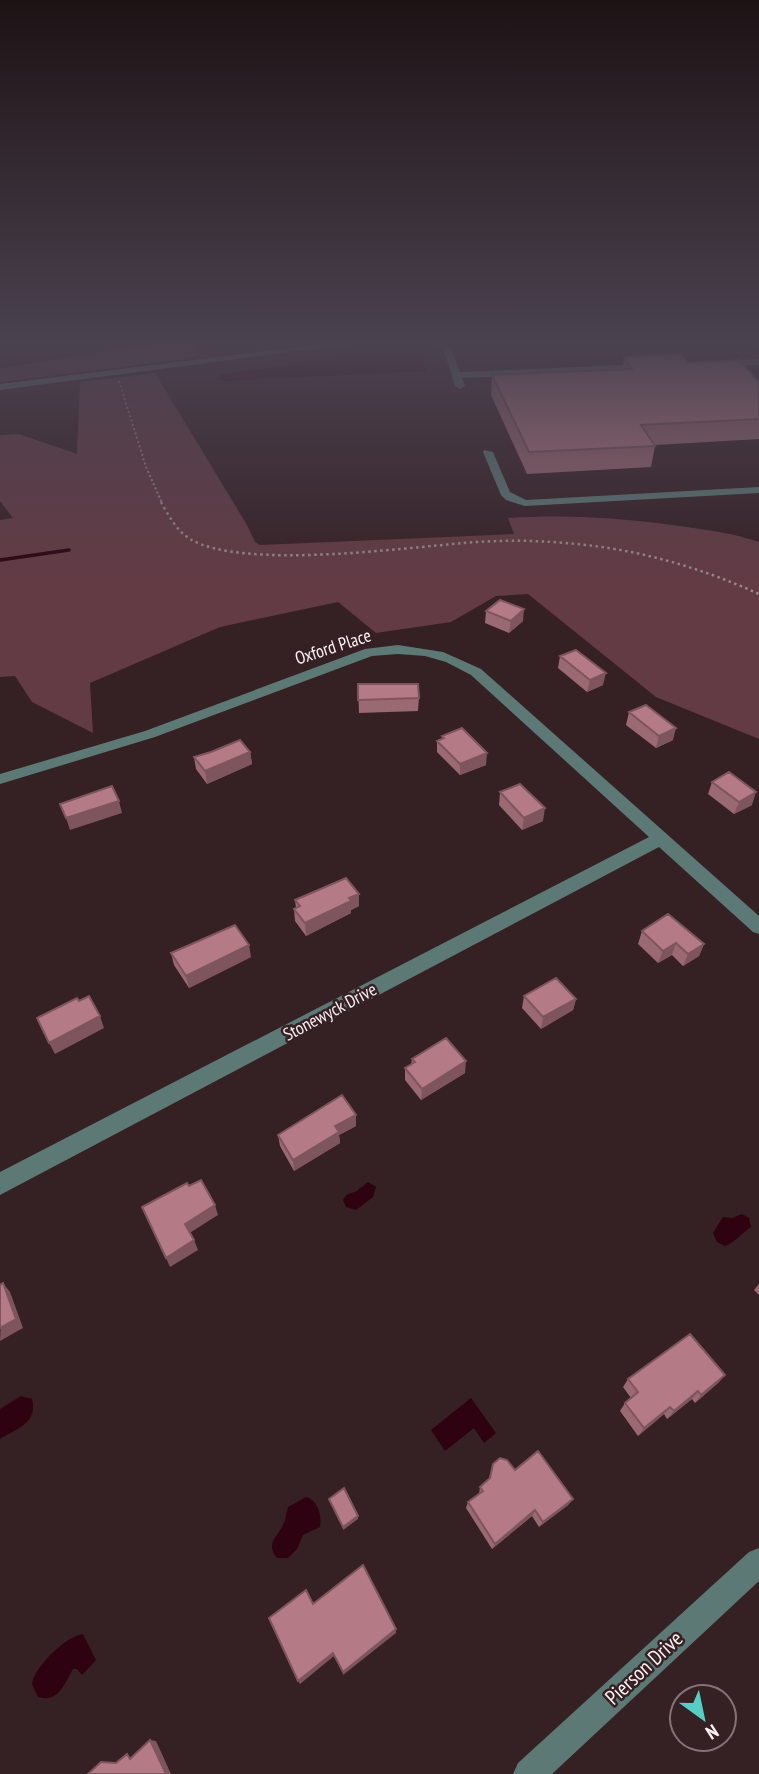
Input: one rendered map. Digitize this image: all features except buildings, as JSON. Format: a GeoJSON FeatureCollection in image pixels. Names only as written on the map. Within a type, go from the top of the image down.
{"type":"FeatureCollection","features":[{"type":"Feature","properties":{"kind":"street"},"geometry":{"type":"LineString","coordinates":[[488,452],[505,493],[510,498],[525,503],[759,490]]}},
{"type":"Feature","properties":{"kind":"street","name":"Oxford Place"},"geometry":{"type":"LineString","coordinates":[[0,779],[149,734],[370,652],[409,649],[444,655],[476,672],[759,927]]}},
{"type":"Feature","properties":{"kind":"street","name":"Stonewyck Drive"},"geometry":{"type":"LineString","coordinates":[[0,1184],[660,839]]}},
{"type":"Feature","properties":{"kind":"street","name":"Pierson Drive"},"geometry":{"type":"LineString","coordinates":[[529,1774],[759,1562]]}},
{"type":"Feature","properties":{"kind":"path"},"geometry":{"type":"LineString","coordinates":[[134,425],[150,474],[170,519],[190,539],[223,550],[275,554],[496,541],[561,541],[614,547],[671,559],[716,573],[759,593]]}},
{"type":"Feature","properties":{"kind":"shaded area"},"geometry":{"type":"Polygon","coordinates":[[[78,425],[186,425],[255,542],[260,545],[514,534],[508,518],[552,516],[658,523],[720,532],[759,542],[759,739],[656,697],[528,594],[496,596],[451,622],[376,633],[338,602],[220,627],[90,683],[93,733],[32,702],[15,676],[0,677],[0,520],[13,518],[0,501],[0,435],[19,434],[77,454],[78,425]]]}},
{"type":"Feature","properties":{"kind":"shaded area"},"geometry":{"type":"Polygon","coordinates":[[[368,1182],[376,1187],[373,1197],[356,1210],[346,1207],[343,1200],[346,1195],[357,1191],[368,1182]]]}},
{"type":"Feature","properties":{"kind":"shaded area"},"geometry":{"type":"Polygon","coordinates":[[[742,1214],[749,1218],[751,1227],[728,1245],[717,1242],[713,1233],[723,1217],[732,1218],[742,1214]]]}},
{"type":"Feature","properties":{"kind":"shaded area"},"geometry":{"type":"Polygon","coordinates":[[[21,1396],[32,1399],[32,1414],[20,1428],[0,1439],[0,1409],[21,1396]]]}},
{"type":"Feature","properties":{"kind":"shaded area"},"geometry":{"type":"Polygon","coordinates":[[[471,1398],[496,1433],[484,1443],[474,1428],[445,1451],[431,1430],[471,1398]]]}},
{"type":"Feature","properties":{"kind":"shaded area"},"geometry":{"type":"Polygon","coordinates":[[[306,1497],[314,1501],[318,1509],[320,1527],[303,1535],[297,1549],[288,1558],[277,1558],[272,1544],[284,1523],[288,1507],[306,1497]]]}},
{"type":"Feature","properties":{"kind":"shaded area"},"geometry":{"type":"Polygon","coordinates":[[[83,1634],[96,1660],[82,1675],[77,1669],[73,1669],[56,1695],[38,1697],[32,1684],[38,1669],[60,1646],[83,1634]]]}},
{"type":"Feature","properties":{"kind":"waterway"},"geometry":{"type":"LineString","coordinates":[[0,560],[69,550]]}}]}
